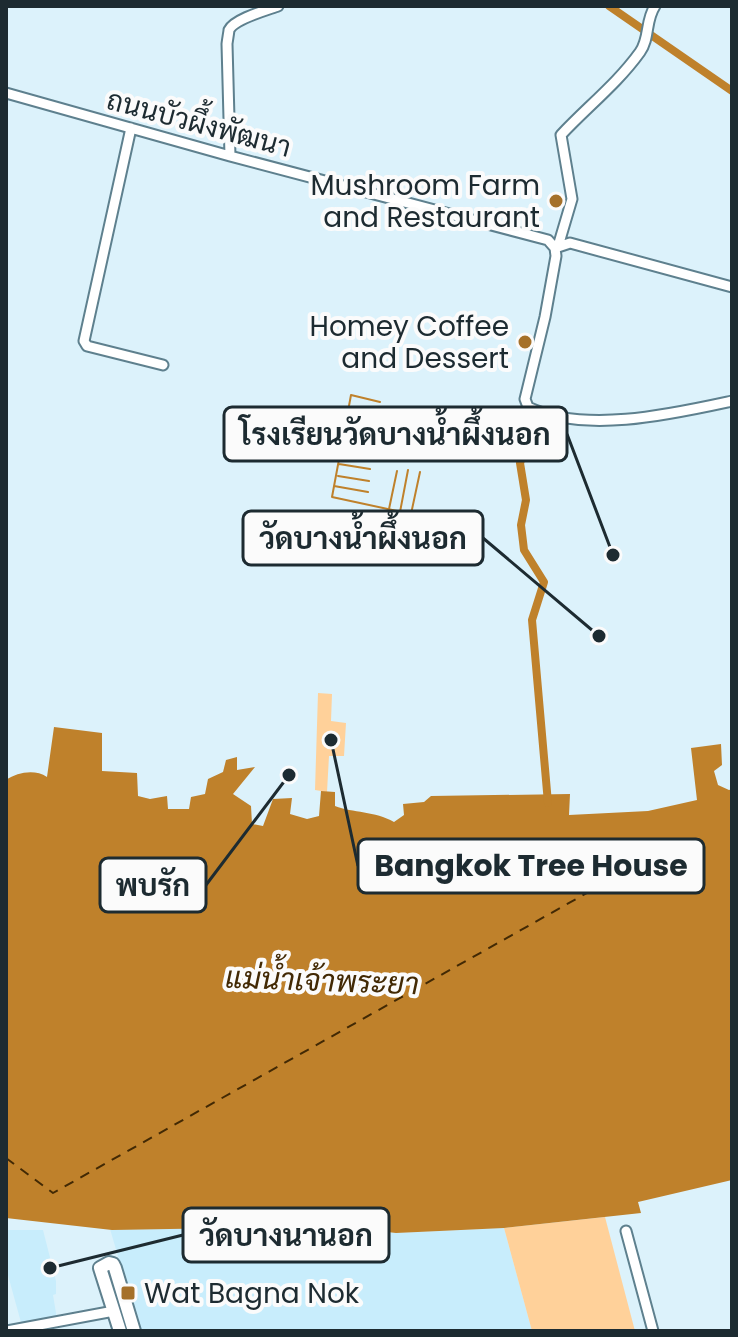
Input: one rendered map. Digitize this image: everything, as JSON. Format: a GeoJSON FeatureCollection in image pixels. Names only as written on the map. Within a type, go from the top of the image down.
{"type":"FeatureCollection","features":[{"type":"Feature","properties":{"kind":"street"},"geometry":{"type":"LineString","coordinates":[[246,6],[252,15]]}},
{"type":"Feature","properties":{"kind":"street"},"geometry":{"type":"LineString","coordinates":[[230,156],[227,44],[230,29],[252,15],[278,6]]}},
{"type":"Feature","properties":{"kind":"street"},"geometry":{"type":"LineString","coordinates":[[655,6],[648,16],[647,40],[603,96],[561,135],[572,199],[555,250],[545,317],[525,399],[528,407],[542,413],[581,421],[605,422],[732,401]]}},
{"type":"Feature","properties":{"kind":"street","name":"ถนนบัวผึ้งพัฒนา"},"geometry":{"type":"LineString","coordinates":[[6,93],[548,240],[555,250]]}},
{"type":"Feature","properties":{"kind":"street"},"geometry":{"type":"LineString","coordinates":[[131,128],[84,341],[87,346],[163,365]]}},
{"type":"Feature","properties":{"kind":"street"},"geometry":{"type":"LineString","coordinates":[[555,250],[570,243],[732,287]]}},
{"type":"Feature","properties":{"kind":"street"},"geometry":{"type":"LineString","coordinates":[[626,1231],[653,1331]]}},
{"type":"Feature","properties":{"kind":"street"},"geometry":{"type":"LineString","coordinates":[[9,1331],[120,1319],[134,1331]]}},
{"type":"Feature","properties":{"kind":"shaded area"},"geometry":{"type":"Polygon","coordinates":[[[318,693],[332,694],[331,721],[346,723],[344,756],[329,756],[327,792],[315,790],[318,693]]]}},
{"type":"Feature","properties":{"kind":"shaded area"},"geometry":{"type":"Polygon","coordinates":[[[605,1217],[635,1331],[532,1331],[504,1228],[605,1217]]]}},
{"type":"Feature","properties":{"kind":"shaded area"},"geometry":{"type":"Polygon","coordinates":[[[333,1226],[396,1233],[504,1228],[532,1331],[140,1331],[110,1229],[333,1226]]]}},
{"type":"Feature","properties":{"kind":"shaded area"},"geometry":{"type":"Polygon","coordinates":[[[6,1230],[43,1230],[56,1281],[56,1294],[53,1295],[57,1319],[22,1326],[6,1268],[6,1230]]]}},
{"type":"Feature","properties":{"kind":"water","name":"แม่น้ำเจ้าพระยา"},"geometry":{"type":"Polygon","coordinates":[[[54,727],[102,733],[102,771],[137,773],[138,796],[150,799],[167,796],[168,809],[189,809],[191,797],[205,794],[208,779],[223,772],[226,760],[237,757],[237,770],[255,767],[233,794],[251,806],[252,824],[263,826],[273,799],[292,798],[290,814],[307,819],[319,816],[321,791],[335,792],[335,806],[394,822],[404,815],[403,804],[424,802],[431,796],[570,794],[569,815],[648,811],[697,800],[691,748],[721,744],[722,765],[714,771],[718,785],[732,789],[732,1180],[638,1202],[641,1213],[504,1228],[396,1233],[333,1226],[112,1230],[6,1218],[6,780],[26,772],[47,777],[54,727]]]}},
{"type":"Feature","properties":{"kind":"waterway"},"geometry":{"type":"LineString","coordinates":[[609,6],[732,91]]}},
{"type":"Feature","properties":{"kind":"waterway"},"geometry":{"type":"LineString","coordinates":[[380,402],[351,395],[332,497],[411,514],[420,472]]}},
{"type":"Feature","properties":{"kind":"waterway"},"geometry":{"type":"LineString","coordinates":[[350,408],[379,414]]}},
{"type":"Feature","properties":{"kind":"waterway"},"geometry":{"type":"LineString","coordinates":[[347,418],[376,425]]}},
{"type":"Feature","properties":{"kind":"waterway"},"geometry":{"type":"LineString","coordinates":[[535,423],[520,463],[526,500],[521,525],[524,550],[544,582],[532,620],[548,803]]}},
{"type":"Feature","properties":{"kind":"waterway"},"geometry":{"type":"LineString","coordinates":[[345,430],[374,436]]}},
{"type":"Feature","properties":{"kind":"waterway"},"geometry":{"type":"LineString","coordinates":[[343,442],[373,447]]}},
{"type":"Feature","properties":{"kind":"waterway"},"geometry":{"type":"LineString","coordinates":[[341,453],[372,459]]}},
{"type":"Feature","properties":{"kind":"waterway"},"geometry":{"type":"LineString","coordinates":[[339,464],[370,469]]}},
{"type":"Feature","properties":{"kind":"waterway"},"geometry":{"type":"LineString","coordinates":[[400,512],[408,470]]}},
{"type":"Feature","properties":{"kind":"waterway"},"geometry":{"type":"LineString","coordinates":[[389,509],[397,471]]}},
{"type":"Feature","properties":{"kind":"waterway"},"geometry":{"type":"LineString","coordinates":[[338,476],[369,481]]}},
{"type":"Feature","properties":{"kind":"waterway"},"geometry":{"type":"LineString","coordinates":[[334,486],[368,492]]}},
{"type":"Feature","properties":{"kind":"ferry route"},"geometry":{"type":"LineString","coordinates":[[6,1158],[53,1193],[658,853]]}},
{"type":"Feature","properties":{"kind":"place","name":"Mushroom Farm and Restaurant"},"geometry":{"type":"Point","coordinates":[556,201]}},
{"type":"Feature","properties":{"kind":"place","name":"Homey Coffee and Dessert"},"geometry":{"type":"Point","coordinates":[525,342]}},
{"type":"Feature","properties":{"kind":"place","name":"โรงเรียนวัดบางน้ำผึ้งนอก"},"geometry":{"type":"Point","coordinates":[613,555]}},
{"type":"Feature","properties":{"kind":"place","name":"วัดบางน้ำผึ้งนอก"},"geometry":{"type":"Point","coordinates":[599,636]}},
{"type":"Feature","properties":{"kind":"place","name":"Bangkok Tree House"},"geometry":{"type":"Point","coordinates":[331,740]}},
{"type":"Feature","properties":{"kind":"place","name":"พบรัก"},"geometry":{"type":"Point","coordinates":[289,775]}},
{"type":"Feature","properties":{"kind":"place","name":"วัดบางนานอก"},"geometry":{"type":"Point","coordinates":[50,1268]}},
{"type":"Feature","properties":{"kind":"place","name":"Wat Bagna Nok"},"geometry":{"type":"Point","coordinates":[128,1293]}}]}
